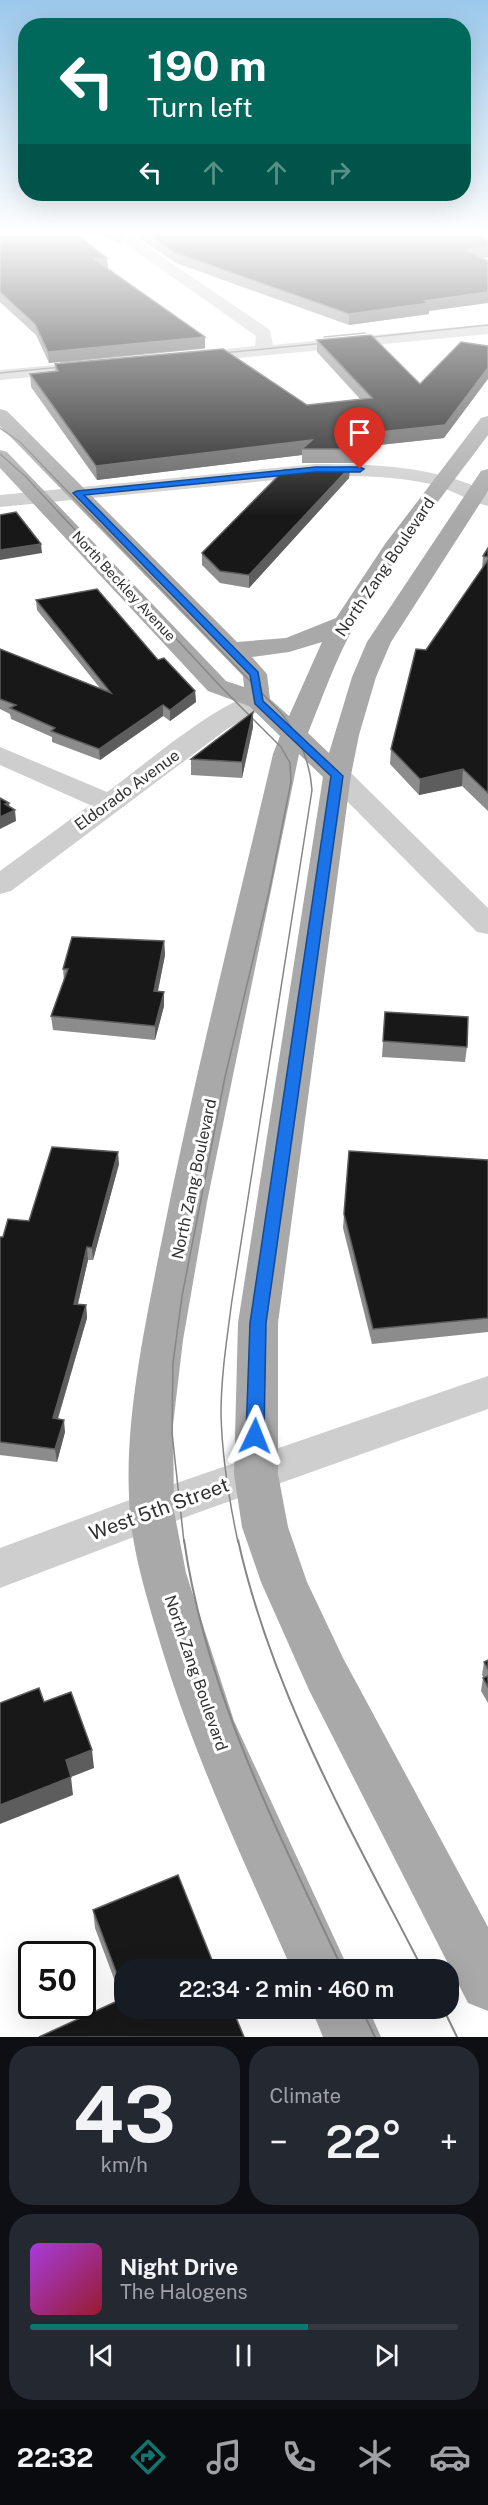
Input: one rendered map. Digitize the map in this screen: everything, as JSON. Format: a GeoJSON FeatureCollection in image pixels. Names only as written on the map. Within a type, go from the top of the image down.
{"type":"FeatureCollection","features":[{"type":"Feature","properties":{"kind":"main road","name":"North Beckley Avenue"},"geometry":{"type":"LineString","coordinates":[[0,415],[255,674],[258,702]]}},
{"type":"Feature","properties":{"kind":"main road","name":"North Zang Boulevard"},"geometry":{"type":"LineString","coordinates":[[316,1959],[243,1800],[210,1721],[163,1573],[152,1511],[152,1425],[163,1340],[188,1202],[285,754],[326,658],[344,623],[393,549],[488,422]]}},
{"type":"Feature","properties":{"kind":"main road","name":"North Beckley Avenue"},"geometry":{"type":"LineString","coordinates":[[0,456],[218,686],[258,702],[337,776]]}},
{"type":"Feature","properties":{"kind":"main road","name":"North Zang Boulevard"},"geometry":{"type":"LineString","coordinates":[[484,490],[379,642],[364,677],[346,735],[337,776],[258,1323],[256,1474],[265,1527],[284,1582],[326,1674],[488,1983]]}},
{"type":"Feature","properties":{"kind":"main road"},"geometry":{"type":"LineString","coordinates":[[230,649],[273,649],[314,638],[344,623]]}},
{"type":"Feature","properties":{"kind":"main road"},"geometry":{"type":"LineString","coordinates":[[344,2019],[352,2037]]}},
{"type":"Feature","properties":{"kind":"street"},"geometry":{"type":"LineString","coordinates":[[254,327],[264,334],[264,345]]}},
{"type":"Feature","properties":{"kind":"street"},"geometry":{"type":"LineString","coordinates":[[170,354],[419,327]]}},
{"type":"Feature","properties":{"kind":"street"},"geometry":{"type":"LineString","coordinates":[[264,345],[488,329]]}},
{"type":"Feature","properties":{"kind":"street"},"geometry":{"type":"LineString","coordinates":[[0,364],[119,358],[0,375]]}},
{"type":"Feature","properties":{"kind":"street"},"geometry":{"type":"LineString","coordinates":[[0,501],[316,470],[389,471],[484,490]]}},
{"type":"Feature","properties":{"kind":"street","name":"Eldorado Avenue"},"geometry":{"type":"LineString","coordinates":[[0,885],[218,723],[258,702]]}},
{"type":"Feature","properties":{"kind":"street"},"geometry":{"type":"LineString","coordinates":[[0,755],[109,803]]}},
{"type":"Feature","properties":{"kind":"street","name":"North Beckley Avenue"},"geometry":{"type":"LineString","coordinates":[[337,776],[488,925]]}},
{"type":"Feature","properties":{"kind":"street"},"geometry":{"type":"LineString","coordinates":[[0,863],[41,853]]}},
{"type":"Feature","properties":{"kind":"street","name":"West 5th Street"},"geometry":{"type":"LineString","coordinates":[[0,1568],[152,1511],[488,1392]]}},
{"type":"Feature","properties":{"kind":"building"},"geometry":{"type":"Polygon","coordinates":[[[36,327],[191,327],[205,337],[48,352],[36,327]]]}},
{"type":"Feature","properties":{"kind":"building"},"geometry":{"type":"Polygon","coordinates":[[[371,335],[420,384],[461,342],[488,346],[488,368],[445,425],[380,432],[364,449],[302,449],[312,440],[96,466],[30,374],[58,371],[55,364],[223,349],[307,405],[372,398],[317,340],[371,335]]]}},
{"type":"Feature","properties":{"kind":"building"},"geometry":{"type":"Polygon","coordinates":[[[350,467],[249,575],[220,571],[202,553],[284,470],[350,467]]]}},
{"type":"Feature","properties":{"kind":"building"},"geometry":{"type":"Polygon","coordinates":[[[16,512],[41,544],[0,550],[0,515],[16,512]]]}},
{"type":"Feature","properties":{"kind":"building"},"geometry":{"type":"Polygon","coordinates":[[[488,560],[488,793],[463,769],[420,779],[391,749],[416,649],[426,650],[488,560]]]}},
{"type":"Feature","properties":{"kind":"building"},"geometry":{"type":"Polygon","coordinates":[[[97,589],[158,660],[164,658],[195,691],[170,710],[163,705],[99,749],[51,731],[55,728],[10,708],[16,705],[0,699],[0,649],[111,693],[36,600],[97,589]]]}},
{"type":"Feature","properties":{"kind":"building"},"geometry":{"type":"Polygon","coordinates":[[[253,712],[242,762],[191,759],[253,712]]]}},
{"type":"Feature","properties":{"kind":"building"},"geometry":{"type":"Polygon","coordinates":[[[0,798],[9,803],[5,804],[15,810],[0,817],[0,798]]]}},
{"type":"Feature","properties":{"kind":"building"},"geometry":{"type":"Polygon","coordinates":[[[72,937],[164,941],[154,991],[164,992],[155,1026],[51,1016],[68,969],[63,969],[72,937]]]}},
{"type":"Feature","properties":{"kind":"building"},"geometry":{"type":"Polygon","coordinates":[[[385,1012],[468,1017],[467,1047],[383,1041],[385,1012]]]}},
{"type":"Feature","properties":{"kind":"building"},"geometry":{"type":"Polygon","coordinates":[[[52,1147],[118,1152],[92,1248],[87,1247],[74,1304],[86,1305],[53,1418],[64,1420],[55,1449],[0,1442],[0,1237],[3,1237],[8,1219],[29,1221],[52,1147]]]}},
{"type":"Feature","properties":{"kind":"building"},"geometry":{"type":"Polygon","coordinates":[[[349,1151],[488,1160],[488,1318],[373,1329],[344,1214],[349,1151]]]}},
{"type":"Feature","properties":{"kind":"building"},"geometry":{"type":"Polygon","coordinates":[[[488,1676],[488,1687],[483,1678],[488,1676]]]}},
{"type":"Feature","properties":{"kind":"building"},"geometry":{"type":"Polygon","coordinates":[[[39,1688],[44,1702],[71,1692],[92,1750],[66,1760],[71,1777],[0,1805],[0,1703],[39,1688]]]}},
{"type":"Feature","properties":{"kind":"building"},"geometry":{"type":"Polygon","coordinates":[[[178,1875],[212,1959],[114,1959],[114,1966],[93,1910],[178,1875]]]}},
{"type":"Feature","properties":{"kind":"building"},"geometry":{"type":"Polygon","coordinates":[[[114,2003],[114,2019],[237,2019],[244,2037],[39,2037],[78,2019],[96,2019],[96,2011],[114,2003]]]}},
{"type":"Feature","properties":{"kind":"tram line"},"geometry":{"type":"LineString","coordinates":[[355,339],[468,327]]}},
{"type":"Feature","properties":{"kind":"tram line"},"geometry":{"type":"LineString","coordinates":[[324,337],[365,333]]}},
{"type":"Feature","properties":{"kind":"tram line"},"geometry":{"type":"LineString","coordinates":[[212,354],[335,342]]}},
{"type":"Feature","properties":{"kind":"tram line"},"geometry":{"type":"LineString","coordinates":[[61,362],[204,348]]}},
{"type":"Feature","properties":{"kind":"tram line"},"geometry":{"type":"LineString","coordinates":[[0,373],[72,366]]}},
{"type":"Feature","properties":{"kind":"tram line"},"geometry":{"type":"LineString","coordinates":[[0,428],[20,442],[282,714],[299,741],[309,769],[312,790],[232,1300],[223,1371],[221,1400],[223,1446],[238,1542]]}},
{"type":"Feature","properties":{"kind":"tram line"},"geometry":{"type":"LineString","coordinates":[[0,454],[25,476],[222,688],[281,747],[290,763],[291,782],[269,892],[225,1077],[182,1296],[173,1363],[172,1433],[184,1542]]}},
{"type":"Feature","properties":{"kind":"tram line"},"geometry":{"type":"LineString","coordinates":[[184,1540],[194,1597],[227,1707],[270,1814],[338,1959]]}},
{"type":"Feature","properties":{"kind":"tram line"},"geometry":{"type":"LineString","coordinates":[[238,1540],[271,1652],[293,1707],[342,1814],[417,1959]]}},
{"type":"Feature","properties":{"kind":"tram line"},"geometry":{"type":"LineString","coordinates":[[366,2019],[375,2037]]}},
{"type":"Feature","properties":{"kind":"tram line"},"geometry":{"type":"LineString","coordinates":[[448,2019],[457,2037]]}},
{"type":"Feature","properties":{"kind":"route"},"geometry":{"type":"LineString","coordinates":[[255,1436],[258,1323],[337,776],[258,702],[255,674],[77,493],[316,470],[360,469]]}}]}
